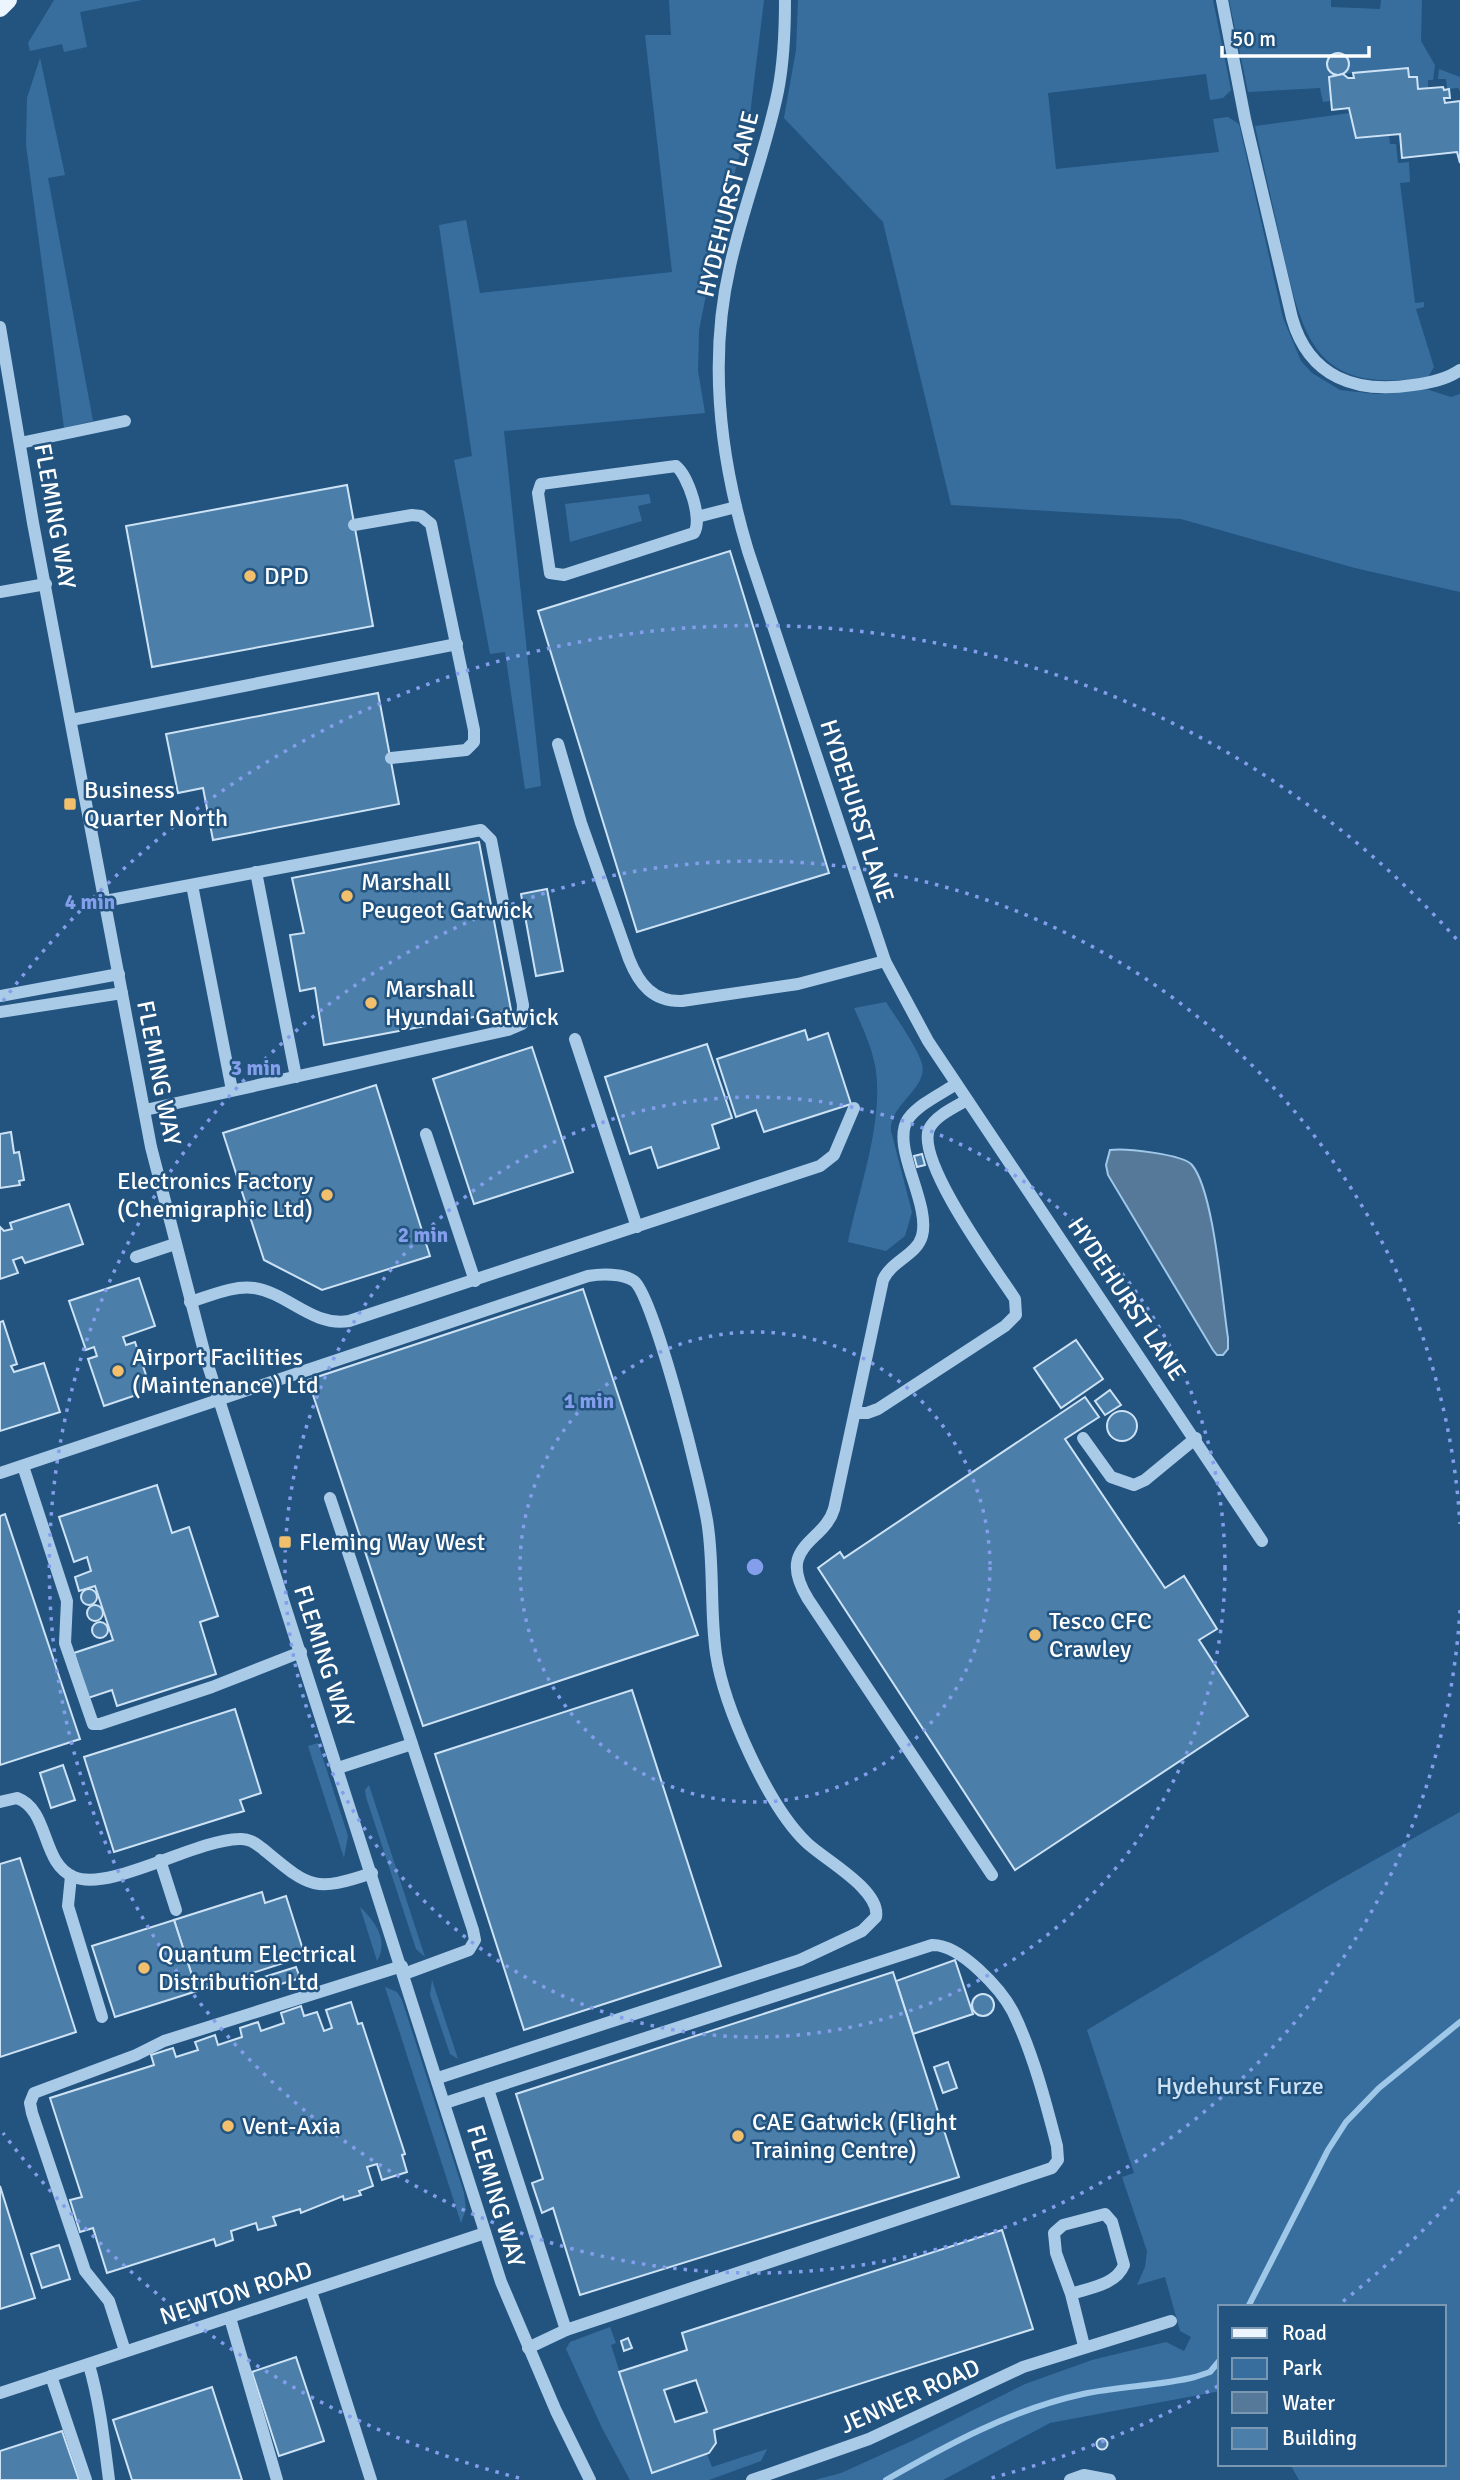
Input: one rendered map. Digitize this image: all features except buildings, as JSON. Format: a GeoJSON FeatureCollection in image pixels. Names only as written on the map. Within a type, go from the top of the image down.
{"type":"FeatureCollection","features":[{"type":"Feature","properties":{"kind":"main road"},"geometry":{"type":"LineString","coordinates":[[0,8],[9,0]]}},
{"type":"Feature","properties":{"kind":"street"},"geometry":{"type":"LineString","coordinates":[[0,16],[9,0]]}},
{"type":"Feature","properties":{"kind":"street","name":"HYDEHURST LANE"},"geometry":{"type":"LineString","coordinates":[[785,0],[779,90],[734,246],[720,332],[721,418],[736,506],[886,961],[906,1003],[956,1084],[1196,1438],[1262,1541]]}},
{"type":"Feature","properties":{"kind":"street"},"geometry":{"type":"LineString","coordinates":[[1222,0],[1245,119],[1292,318],[1303,346],[1334,376],[1371,388],[1419,384],[1448,377],[1460,370]]}},
{"type":"Feature","properties":{"kind":"street","name":"FLEMING WAY"},"geometry":{"type":"LineString","coordinates":[[0,327],[122,993],[174,1244],[219,1398],[438,2078],[485,2233],[528,2348],[590,2480]]}},
{"type":"Feature","properties":{"kind":"street"},"geometry":{"type":"LineString","coordinates":[[20,443],[125,421]]}},
{"type":"Feature","properties":{"kind":"street"},"geometry":{"type":"LineString","coordinates":[[676,466],[683,475],[697,517],[698,526],[691,534],[555,576],[547,564],[538,489],[549,481],[676,466]]}},
{"type":"Feature","properties":{"kind":"street"},"geometry":{"type":"LineString","coordinates":[[697,517],[736,506]]}},
{"type":"Feature","properties":{"kind":"street"},"geometry":{"type":"LineString","coordinates":[[354,525],[412,515],[421,516],[431,524],[457,644],[474,742],[466,750],[390,758]]}},
{"type":"Feature","properties":{"kind":"street"},"geometry":{"type":"LineString","coordinates":[[0,592],[46,584]]}},
{"type":"Feature","properties":{"kind":"street"},"geometry":{"type":"LineString","coordinates":[[71,720],[457,644]]}},
{"type":"Feature","properties":{"kind":"street"},"geometry":{"type":"LineString","coordinates":[[558,744],[580,823],[629,959],[642,984],[652,993],[676,1001],[708,997],[806,983],[886,961]]}},
{"type":"Feature","properties":{"kind":"street"},"geometry":{"type":"LineString","coordinates":[[105,901],[475,830],[485,832],[492,847],[523,1005],[520,1026],[145,1110]]}},
{"type":"Feature","properties":{"kind":"street"},"geometry":{"type":"LineString","coordinates":[[256,873],[296,1077]]}},
{"type":"Feature","properties":{"kind":"street"},"geometry":{"type":"LineString","coordinates":[[192,885],[232,1090]]}},
{"type":"Feature","properties":{"kind":"street"},"geometry":{"type":"LineString","coordinates":[[0,996],[119,974]]}},
{"type":"Feature","properties":{"kind":"street"},"geometry":{"type":"LineString","coordinates":[[0,1012],[122,993]]}},
{"type":"Feature","properties":{"kind":"street"},"geometry":{"type":"LineString","coordinates":[[575,1039],[637,1227]]}},
{"type":"Feature","properties":{"kind":"street"},"geometry":{"type":"LineString","coordinates":[[956,1084],[918,1110],[906,1122],[904,1139],[924,1219],[922,1237],[916,1247],[891,1266],[883,1280],[833,1515],[802,1549],[800,1581],[808,1599],[992,1875]]}},
{"type":"Feature","properties":{"kind":"street"},"geometry":{"type":"LineString","coordinates":[[855,1413],[878,1409],[1005,1326],[1016,1315],[1015,1299],[942,1186],[929,1140],[929,1130],[935,1122],[967,1100]]}},
{"type":"Feature","properties":{"kind":"street"},"geometry":{"type":"LineString","coordinates":[[191,1302],[236,1289],[254,1288],[323,1320],[344,1322],[475,1281],[826,1163],[834,1155],[855,1108]]}},
{"type":"Feature","properties":{"kind":"street"},"geometry":{"type":"LineString","coordinates":[[426,1134],[475,1281]]}},
{"type":"Feature","properties":{"kind":"street"},"geometry":{"type":"LineString","coordinates":[[136,1257],[174,1244]]}},
{"type":"Feature","properties":{"kind":"street"},"geometry":{"type":"LineString","coordinates":[[0,1473],[588,1276],[624,1277],[636,1282],[649,1309],[702,1493],[710,1539],[716,1657],[733,1717],[790,1824],[814,1849],[864,1888],[876,1907],[876,1917],[868,1927],[813,1956],[438,2078]]}},
{"type":"Feature","properties":{"kind":"street"},"geometry":{"type":"LineString","coordinates":[[1083,1438],[1111,1477],[1134,1485],[1150,1477],[1196,1438]]}},
{"type":"Feature","properties":{"kind":"street"},"geometry":{"type":"LineString","coordinates":[[23,1465],[67,1601],[65,1643],[93,1724],[212,1687],[301,1652]]}},
{"type":"Feature","properties":{"kind":"street"},"geometry":{"type":"LineString","coordinates":[[125,2351],[109,2301],[85,2272],[32,2113],[30,2099],[34,2092],[136,2055],[164,2041],[467,1952],[475,1940],[330,1498]]}},
{"type":"Feature","properties":{"kind":"street"},"geometry":{"type":"LineString","coordinates":[[338,1768],[412,1744]]}},
{"type":"Feature","properties":{"kind":"street"},"geometry":{"type":"LineString","coordinates":[[0,1802],[17,1798],[29,1805],[56,1861],[71,1876],[85,1881],[100,1880],[209,1844],[242,1839],[255,1843],[308,1883],[334,1884],[372,1873]]}},
{"type":"Feature","properties":{"kind":"street"},"geometry":{"type":"LineString","coordinates":[[160,1860],[176,1910]]}},
{"type":"Feature","properties":{"kind":"street"},"geometry":{"type":"LineString","coordinates":[[71,1876],[68,1906],[102,2017]]}},
{"type":"Feature","properties":{"kind":"street"},"geometry":{"type":"LineString","coordinates":[[445,2103],[926,1946],[949,1948],[975,1967],[1003,1997],[1014,2014],[1058,2146],[1055,2166],[606,2316],[566,2330],[528,2348]]}},
{"type":"Feature","properties":{"kind":"street"},"geometry":{"type":"LineString","coordinates":[[488,2089],[566,2330]]}},
{"type":"Feature","properties":{"kind":"street"},"geometry":{"type":"LineString","coordinates":[[1071,2294],[1109,2281],[1123,2268],[1124,2258],[1114,2227],[1105,2214],[1063,2225],[1054,2233],[1056,2253],[1071,2294],[1084,2346]]}},
{"type":"Feature","properties":{"kind":"street","name":"NEWTON ROAD"},"geometry":{"type":"LineString","coordinates":[[0,2393],[485,2233]]}},
{"type":"Feature","properties":{"kind":"street"},"geometry":{"type":"LineString","coordinates":[[312,2291],[371,2480]]}},
{"type":"Feature","properties":{"kind":"street"},"geometry":{"type":"LineString","coordinates":[[230,2318],[277,2480]]}},
{"type":"Feature","properties":{"kind":"street","name":"JENNER ROAD"},"geometry":{"type":"LineString","coordinates":[[752,2480],[869,2439],[1023,2367],[1171,2320]]}},
{"type":"Feature","properties":{"kind":"street"},"geometry":{"type":"LineString","coordinates":[[89,2365],[100,2403],[98,2414],[109,2480]]}},
{"type":"Feature","properties":{"kind":"street"},"geometry":{"type":"LineString","coordinates":[[51,2376],[86,2480]]}},
{"type":"Feature","properties":{"kind":"street"},"geometry":{"type":"LineString","coordinates":[[1070,2480],[1084,2475],[1110,2480]]}},
{"type":"Feature","properties":{"kind":"green space"},"geometry":{"type":"Polygon","coordinates":[[[54,0],[142,0],[80,12],[87,47],[64,52],[62,44],[30,51],[28,43],[54,0]]]}},
{"type":"Feature","properties":{"kind":"green space"},"geometry":{"type":"Polygon","coordinates":[[[669,0],[764,0],[749,123],[721,220],[699,330],[698,371],[705,413],[504,431],[541,786],[525,789],[505,652],[490,654],[454,460],[472,456],[439,225],[466,220],[480,293],[672,272],[645,35],[671,35],[669,0]]]}},
{"type":"Feature","properties":{"kind":"green space"},"geometry":{"type":"Polygon","coordinates":[[[798,0],[1213,0],[1231,90],[1223,98],[1210,100],[1206,74],[1048,93],[1056,169],[1219,152],[1213,119],[1228,117],[1239,124],[1283,318],[1301,361],[1312,373],[1340,390],[1376,394],[1426,389],[1451,397],[1460,394],[1460,592],[1355,568],[1181,519],[951,505],[883,222],[784,118],[796,50],[798,0]]]}},
{"type":"Feature","properties":{"kind":"green space"},"geometry":{"type":"Polygon","coordinates":[[[1229,0],[1331,0],[1331,7],[1380,9],[1381,0],[1422,0],[1421,41],[1435,65],[1433,80],[1428,80],[1428,88],[1418,89],[1409,77],[1407,68],[1343,74],[1348,68],[1348,59],[1343,53],[1334,53],[1327,59],[1327,69],[1335,76],[1329,77],[1331,101],[1323,102],[1320,88],[1248,92],[1229,0]]]}},
{"type":"Feature","properties":{"kind":"green space"},"geometry":{"type":"Polygon","coordinates":[[[40,58],[65,175],[48,178],[93,421],[64,428],[26,145],[27,98],[40,58]]]}},
{"type":"Feature","properties":{"kind":"green space"},"geometry":{"type":"Polygon","coordinates":[[[1439,69],[1460,77],[1460,91],[1458,88],[1447,89],[1446,79],[1438,79],[1439,69]]]}},
{"type":"Feature","properties":{"kind":"green space"},"geometry":{"type":"Polygon","coordinates":[[[1350,113],[1356,139],[1389,136],[1390,144],[1396,144],[1398,163],[1409,162],[1410,182],[1400,183],[1415,303],[1424,302],[1424,307],[1416,309],[1434,367],[1428,377],[1391,380],[1362,378],[1340,369],[1322,356],[1309,337],[1299,313],[1255,126],[1350,113]]]}},
{"type":"Feature","properties":{"kind":"green space"},"geometry":{"type":"Polygon","coordinates":[[[649,494],[651,503],[638,506],[642,521],[570,542],[565,504],[649,494]]]}},
{"type":"Feature","properties":{"kind":"green space"},"geometry":{"type":"Polygon","coordinates":[[[886,1002],[916,1049],[922,1064],[922,1073],[892,1121],[891,1131],[912,1212],[905,1236],[886,1251],[848,1242],[877,1108],[875,1065],[854,1008],[886,1002]]]}},
{"type":"Feature","properties":{"kind":"green space"},"geometry":{"type":"Polygon","coordinates":[[[318,1743],[348,1836],[344,1858],[308,1746],[318,1743]]]}},
{"type":"Feature","properties":{"kind":"green space"},"geometry":{"type":"Polygon","coordinates":[[[369,1785],[425,1957],[416,1949],[366,1797],[365,1790],[369,1785]]]}},
{"type":"Feature","properties":{"kind":"green space","name":"Hydehurst Furze"},"geometry":{"type":"Polygon","coordinates":[[[1460,1812],[1460,2480],[1299,2480],[1291,2466],[1446,2466],[1446,2305],[1218,2305],[1218,2391],[1050,2423],[943,2480],[815,2480],[841,2473],[916,2439],[1025,2384],[1092,2360],[1166,2342],[1184,2351],[1191,2337],[1180,2331],[1165,2277],[1137,2285],[1145,2267],[1147,2251],[1122,2177],[1134,2173],[1087,2030],[1330,1885],[1460,1812]]]}},
{"type":"Feature","properties":{"kind":"green space"},"geometry":{"type":"Polygon","coordinates":[[[360,1907],[379,1932],[382,1946],[377,1961],[360,1907]]]}},
{"type":"Feature","properties":{"kind":"green space"},"geometry":{"type":"Polygon","coordinates":[[[432,1980],[458,2059],[450,2054],[430,1995],[432,1980]]]}},
{"type":"Feature","properties":{"kind":"green space"},"geometry":{"type":"Polygon","coordinates":[[[385,1987],[397,1992],[402,2000],[464,2193],[466,2209],[461,2223],[385,1987]]]}},
{"type":"Feature","properties":{"kind":"green space"},"geometry":{"type":"Polygon","coordinates":[[[610,2327],[616,2343],[611,2345],[652,2473],[707,2454],[712,2467],[767,2449],[761,2461],[709,2480],[630,2480],[602,2428],[566,2349],[570,2342],[610,2327]]]}},
{"type":"Feature","properties":{"kind":"water"},"geometry":{"type":"Polygon","coordinates":[[[1110,1150],[1140,1151],[1177,1158],[1192,1165],[1200,1178],[1220,1273],[1228,1338],[1228,1349],[1223,1355],[1217,1355],[1213,1350],[1108,1175],[1106,1165],[1110,1150]]]}},
{"type":"Feature","properties":{"kind":"waterway"},"geometry":{"type":"LineString","coordinates":[[1249,2305],[1328,2150],[1346,2122],[1379,2088],[1460,2022]]}},
{"type":"Feature","properties":{"kind":"waterway"},"geometry":{"type":"LineString","coordinates":[[886,2480],[957,2441],[1031,2409],[1083,2394],[1195,2377],[1210,2372],[1218,2362]]}},
{"type":"Feature","properties":{"kind":"place","name":"DPD"},"geometry":{"type":"Point","coordinates":[250,576]}},
{"type":"Feature","properties":{"kind":"place","name":"Business Quarter North"},"geometry":{"type":"Point","coordinates":[70,804]}},
{"type":"Feature","properties":{"kind":"place","name":"Marshall Peugeot Gatwick"},"geometry":{"type":"Point","coordinates":[347,896]}},
{"type":"Feature","properties":{"kind":"place","name":"Marshall Hyundai Gatwick"},"geometry":{"type":"Point","coordinates":[371,1003]}},
{"type":"Feature","properties":{"kind":"place","name":"Electronics Factory (Chemigraphic Ltd)"},"geometry":{"type":"Point","coordinates":[327,1195]}},
{"type":"Feature","properties":{"kind":"place","name":"Airport Facilities (Maintenance) Ltd"},"geometry":{"type":"Point","coordinates":[118,1371]}},
{"type":"Feature","properties":{"kind":"place","name":"Fleming Way West"},"geometry":{"type":"Point","coordinates":[285,1542]}},
{"type":"Feature","properties":{"kind":"place","name":"Tesco CFC Crawley"},"geometry":{"type":"Point","coordinates":[1035,1635]}},
{"type":"Feature","properties":{"kind":"place","name":"Quantum Electrical Distribution Ltd"},"geometry":{"type":"Point","coordinates":[144,1968]}},
{"type":"Feature","properties":{"kind":"place","name":"Vent-Axia"},"geometry":{"type":"Point","coordinates":[228,2126]}},
{"type":"Feature","properties":{"kind":"place","name":"CAE Gatwick (Flight Training Centre)"},"geometry":{"type":"Point","coordinates":[738,2136]}}]}
